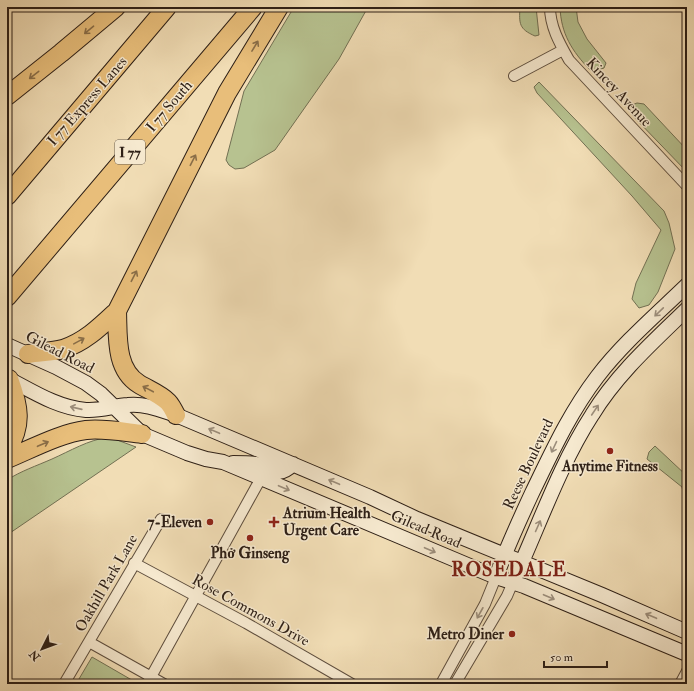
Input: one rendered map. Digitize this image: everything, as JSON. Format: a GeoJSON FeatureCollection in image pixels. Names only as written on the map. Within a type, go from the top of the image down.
{"type":"FeatureCollection","features":[{"type":"Feature","properties":{"kind":"highway"},"geometry":{"type":"LineString","coordinates":[[7,96],[116,7]]}},
{"type":"Feature","properties":{"kind":"highway"},"geometry":{"type":"LineString","coordinates":[[7,179],[153,7]]}},
{"type":"Feature","properties":{"kind":"highway","name":"I 77 Express Lanes"},"geometry":{"type":"LineString","coordinates":[[7,196],[168,7]]}},
{"type":"Feature","properties":{"kind":"highway","name":"I 77"},"geometry":{"type":"LineString","coordinates":[[7,281],[239,7]]}},
{"type":"Feature","properties":{"kind":"highway","name":"I 77 South"},"geometry":{"type":"LineString","coordinates":[[7,297],[253,7]]}},
{"type":"Feature","properties":{"kind":"highway"},"geometry":{"type":"LineString","coordinates":[[28,354],[62,349],[78,343],[96,331],[117,311],[227,93],[279,7]]}},
{"type":"Feature","properties":{"kind":"highway"},"geometry":{"type":"LineString","coordinates":[[117,311],[118,344],[122,362],[128,376],[138,384],[156,393],[169,402],[176,415]]}},
{"type":"Feature","properties":{"kind":"highway"},"geometry":{"type":"LineString","coordinates":[[7,450],[14,438],[18,423],[18,409],[15,395],[8,379]]}},
{"type":"Feature","properties":{"kind":"highway"},"geometry":{"type":"LineString","coordinates":[[7,459],[63,435],[84,430],[142,434]]}},
{"type":"Feature","properties":{"kind":"main road","name":"Reese Boulevard"},"geometry":{"type":"LineString","coordinates":[[496,577],[504,555],[566,422],[598,376],[619,352],[687,285]]}},
{"type":"Feature","properties":{"kind":"main road"},"geometry":{"type":"LineString","coordinates":[[513,582],[567,461],[592,414],[623,372],[687,309]]}},
{"type":"Feature","properties":{"kind":"main road","name":"Gilead Road"},"geometry":{"type":"LineString","coordinates":[[7,345],[86,383],[142,434],[187,453],[206,459],[223,462],[496,577],[513,582],[687,654]]}},
{"type":"Feature","properties":{"kind":"main road","name":"Gilead Road"},"geometry":{"type":"LineString","coordinates":[[8,379],[48,400],[79,409],[88,410],[140,405],[176,415],[504,555],[686,629]]}},
{"type":"Feature","properties":{"kind":"main road"},"geometry":{"type":"LineString","coordinates":[[223,462],[255,464],[279,473],[288,470],[293,464]]}},
{"type":"Feature","properties":{"kind":"street","name":"Kincey Avenue"},"geometry":{"type":"LineString","coordinates":[[550,7],[553,28],[569,60],[687,186]]}},
{"type":"Feature","properties":{"kind":"street"},"geometry":{"type":"LineString","coordinates":[[514,76],[563,50]]}},
{"type":"Feature","properties":{"kind":"street"},"geometry":{"type":"LineString","coordinates":[[149,680],[261,478]]}},
{"type":"Feature","properties":{"kind":"street","name":"Oakhill Park Lane"},"geometry":{"type":"LineString","coordinates":[[64,684],[161,519]]}},
{"type":"Feature","properties":{"kind":"street","name":"Rose Commons Drive"},"geometry":{"type":"LineString","coordinates":[[134,563],[246,623],[352,684]]}},
{"type":"Feature","properties":{"kind":"street","name":"Reese Boulevard"},"geometry":{"type":"LineString","coordinates":[[441,684],[485,604],[496,577]]}},
{"type":"Feature","properties":{"kind":"street"},"geometry":{"type":"LineString","coordinates":[[456,684],[507,596],[513,582]]}},
{"type":"Feature","properties":{"kind":"street"},"geometry":{"type":"LineString","coordinates":[[89,642],[149,680],[164,684]]}},
{"type":"Feature","properties":{"kind":"street"},"geometry":{"type":"LineString","coordinates":[[680,684],[687,671]]}},
{"type":"Feature","properties":{"kind":"green space"},"geometry":{"type":"Polygon","coordinates":[[[294,7],[368,7],[339,59],[275,150],[244,168],[235,169],[229,165],[226,160],[244,91],[294,7]]]}},
{"type":"Feature","properties":{"kind":"green space"},"geometry":{"type":"Polygon","coordinates":[[[520,7],[536,7],[539,35],[535,36],[523,28],[520,22],[520,7]]]}},
{"type":"Feature","properties":{"kind":"green space"},"geometry":{"type":"Polygon","coordinates":[[[560,7],[576,7],[578,22],[587,39],[606,63],[604,68],[590,70],[578,56],[565,34],[560,7]]]}},
{"type":"Feature","properties":{"kind":"green space"},"geometry":{"type":"Polygon","coordinates":[[[539,82],[664,211],[669,223],[675,249],[658,292],[649,305],[639,308],[632,299],[636,283],[661,230],[632,196],[537,93],[534,87],[539,82]]]}},
{"type":"Feature","properties":{"kind":"green space"},"geometry":{"type":"Polygon","coordinates":[[[637,103],[644,104],[687,150],[687,172],[633,116],[630,110],[632,105],[637,103]]]}},
{"type":"Feature","properties":{"kind":"green space"},"geometry":{"type":"Polygon","coordinates":[[[109,437],[136,447],[7,535],[7,480],[23,471],[79,446],[101,438],[109,437]]]}},
{"type":"Feature","properties":{"kind":"green space"},"geometry":{"type":"Polygon","coordinates":[[[655,446],[687,476],[687,501],[684,497],[682,487],[647,459],[649,452],[655,446]]]}},
{"type":"Feature","properties":{"kind":"green space"},"geometry":{"type":"Polygon","coordinates":[[[92,657],[137,683],[76,684],[92,657]]]}},
{"type":"Feature","properties":{"kind":"place","name":"Anytime Fitness"},"geometry":{"type":"Point","coordinates":[610,451]}},
{"type":"Feature","properties":{"kind":"place","name":"7-Eleven"},"geometry":{"type":"Point","coordinates":[210,522]}},
{"type":"Feature","properties":{"kind":"place","name":"Atrium Health Urgent Care"},"geometry":{"type":"Point","coordinates":[274,522]}},
{"type":"Feature","properties":{"kind":"place","name":"Phở Ginseng"},"geometry":{"type":"Point","coordinates":[250,538]}},
{"type":"Feature","properties":{"kind":"place","name":"Metro Diner"},"geometry":{"type":"Point","coordinates":[512,634]}},
{"type":"Feature","properties":{"kind":"district","name":"ROSEDALE"},"geometry":{"type":"Point","coordinates":[509,569]}}]}
